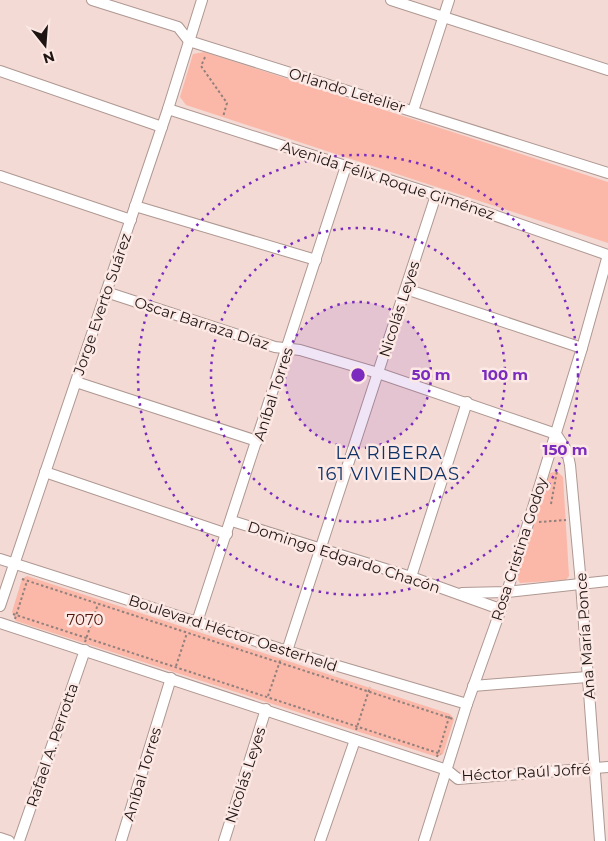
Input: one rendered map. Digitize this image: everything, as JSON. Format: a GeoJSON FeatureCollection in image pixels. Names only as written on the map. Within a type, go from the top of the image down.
{"type":"FeatureCollection","features":[{"type":"Feature","properties":{"kind":"street","name":"Orlando Letelier"},"geometry":{"type":"LineString","coordinates":[[92,0],[178,27],[189,41],[608,173]]}},
{"type":"Feature","properties":{"kind":"street","name":"Jorge Everto Suárez"},"geometry":{"type":"LineString","coordinates":[[0,606],[168,109],[202,0]]}},
{"type":"Feature","properties":{"kind":"street"},"geometry":{"type":"LineString","coordinates":[[391,0],[608,70]]}},
{"type":"Feature","properties":{"kind":"street"},"geometry":{"type":"LineString","coordinates":[[413,111],[450,0]]}},
{"type":"Feature","properties":{"kind":"street"},"geometry":{"type":"LineString","coordinates":[[0,71],[162,127]]}},
{"type":"Feature","properties":{"kind":"street","name":"Avenida Félix Roque Giménez"},"geometry":{"type":"LineString","coordinates":[[168,109],[436,195],[608,255]]}},
{"type":"Feature","properties":{"kind":"street","name":"Aníbal Torres"},"geometry":{"type":"LineString","coordinates":[[197,622],[232,520],[346,166]]}},
{"type":"Feature","properties":{"kind":"street"},"geometry":{"type":"LineString","coordinates":[[0,176],[130,220]]}},
{"type":"Feature","properties":{"kind":"street","name":"Nicolás Leyes"},"geometry":{"type":"LineString","coordinates":[[284,655],[322,549],[436,195]]}},
{"type":"Feature","properties":{"kind":"street"},"geometry":{"type":"LineString","coordinates":[[135,206],[316,260]]}},
{"type":"Feature","properties":{"kind":"street","name":"Rosa Cristina Godoy"},"geometry":{"type":"LineString","coordinates":[[424,841],[467,704],[507,592],[582,348],[608,255]]}},
{"type":"Feature","properties":{"kind":"street"},"geometry":{"type":"LineString","coordinates":[[406,289],[582,348]]}},
{"type":"Feature","properties":{"kind":"street","name":"Oscar Barraza Díaz"},"geometry":{"type":"LineString","coordinates":[[106,292],[275,347],[288,348],[378,373],[556,434]]}},
{"type":"Feature","properties":{"kind":"street"},"geometry":{"type":"LineString","coordinates":[[76,382],[257,441]]}},
{"type":"Feature","properties":{"kind":"street"},"geometry":{"type":"LineString","coordinates":[[410,577],[467,402]]}},
{"type":"Feature","properties":{"kind":"street","name":"Ana María Ponce"},"geometry":{"type":"LineString","coordinates":[[556,434],[567,451],[570,465],[581,584],[600,841]]}},
{"type":"Feature","properties":{"kind":"street","name":"Domingo Edgardo Chacón"},"geometry":{"type":"LineString","coordinates":[[45,472],[227,534]]}},
{"type":"Feature","properties":{"kind":"street","name":"Domingo Edgardo Chacón"},"geometry":{"type":"LineString","coordinates":[[232,520],[410,577],[500,609]]}},
{"type":"Feature","properties":{"kind":"street","name":"Boulevard Héctor Oesterheld"},"geometry":{"type":"LineString","coordinates":[[0,559],[197,622],[284,655],[467,704]]}},
{"type":"Feature","properties":{"kind":"street","name":"Domingo Edgardo Chacón"},"geometry":{"type":"LineString","coordinates":[[456,593],[507,592],[608,581]]}},
{"type":"Feature","properties":{"kind":"street"},"geometry":{"type":"LineString","coordinates":[[0,623],[85,646],[355,735],[447,770]]}},
{"type":"Feature","properties":{"kind":"street","name":"Rafael A. Perrotta"},"geometry":{"type":"LineString","coordinates":[[19,841],[85,646]]}},
{"type":"Feature","properties":{"kind":"street","name":"Aníbal Torres"},"geometry":{"type":"LineString","coordinates":[[121,841],[173,675]]}},
{"type":"Feature","properties":{"kind":"street"},"geometry":{"type":"LineString","coordinates":[[474,686],[587,677]]}},
{"type":"Feature","properties":{"kind":"street","name":"Nicolás Leyes"},"geometry":{"type":"LineString","coordinates":[[224,841],[266,706]]}},
{"type":"Feature","properties":{"kind":"street"},"geometry":{"type":"LineString","coordinates":[[320,841],[355,735]]}},
{"type":"Feature","properties":{"kind":"street","name":"Héctor Raúl Jofré"},"geometry":{"type":"LineString","coordinates":[[447,770],[458,779],[608,767]]}},
{"type":"Feature","properties":{"kind":"street"},"geometry":{"type":"LineString","coordinates":[[0,838],[8,841]]}},
{"type":"Feature","properties":{"kind":"path"},"geometry":{"type":"LineString","coordinates":[[206,52],[201,66],[228,103],[223,117]]}},
{"type":"Feature","properties":{"kind":"path"},"geometry":{"type":"LineString","coordinates":[[552,504],[557,471]]}},
{"type":"Feature","properties":{"kind":"path"},"geometry":{"type":"LineString","coordinates":[[534,522],[566,520]]}},
{"type":"Feature","properties":{"kind":"path"},"geometry":{"type":"LineString","coordinates":[[15,619],[29,576]]}},
{"type":"Feature","properties":{"kind":"path"},"geometry":{"type":"LineString","coordinates":[[22,579],[454,720]]}},
{"type":"Feature","properties":{"kind":"path"},"geometry":{"type":"LineString","coordinates":[[85,646],[99,599]]}},
{"type":"Feature","properties":{"kind":"path"},"geometry":{"type":"LineString","coordinates":[[13,614],[443,754]]}},
{"type":"Feature","properties":{"kind":"path"},"geometry":{"type":"LineString","coordinates":[[173,675],[188,628]]}},
{"type":"Feature","properties":{"kind":"path"},"geometry":{"type":"LineString","coordinates":[[266,706],[279,662],[284,655]]}},
{"type":"Feature","properties":{"kind":"path"},"geometry":{"type":"LineString","coordinates":[[355,735],[370,687]]}},
{"type":"Feature","properties":{"kind":"path"},"geometry":{"type":"LineString","coordinates":[[437,757],[450,714]]}},
{"type":"Feature","properties":{"kind":"green space"},"geometry":{"type":"Polygon","coordinates":[[[204,52],[608,182],[608,243],[186,105],[180,97],[193,54],[204,52]]]}},
{"type":"Feature","properties":{"kind":"green space"},"geometry":{"type":"Polygon","coordinates":[[[557,471],[563,477],[569,576],[566,580],[520,583],[516,576],[550,473],[557,471]]]}},
{"type":"Feature","properties":{"kind":"green space","name":"7070"},"geometry":{"type":"Polygon","coordinates":[[[27,576],[450,714],[454,719],[443,754],[437,757],[16,621],[12,612],[22,579],[27,576]]]}},
{"type":"Feature","properties":{"kind":"district","name":"LA RIBERA 161 VIVIENDAS"},"geometry":{"type":"Point","coordinates":[389,463]}}]}
